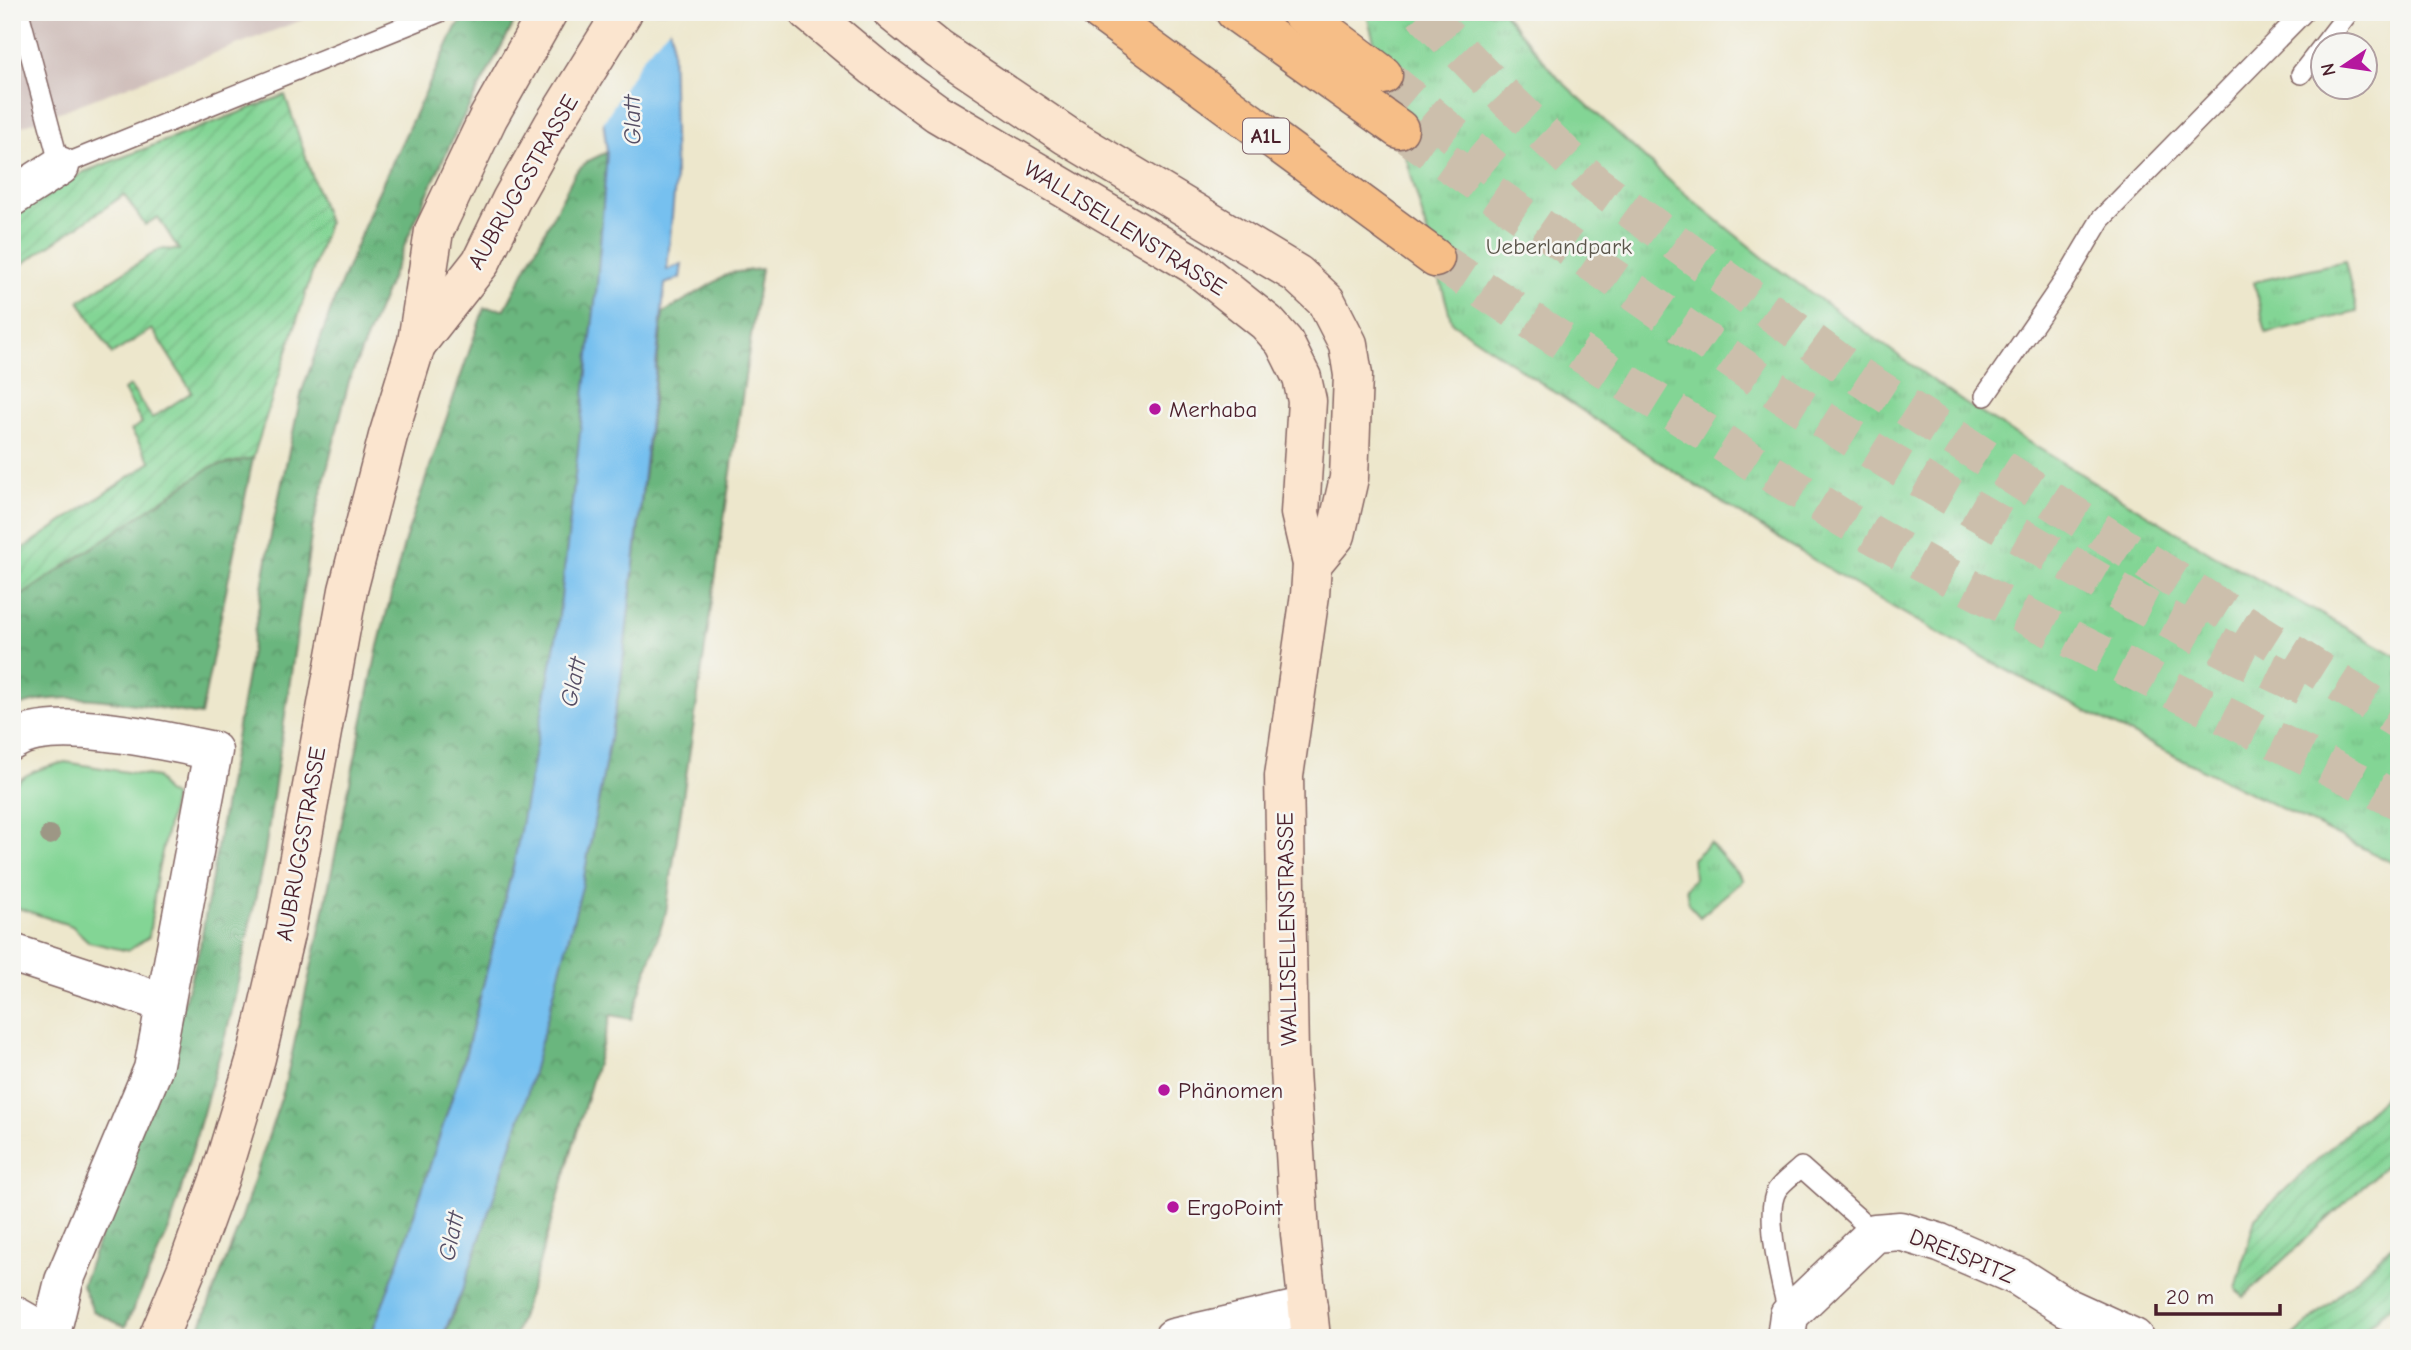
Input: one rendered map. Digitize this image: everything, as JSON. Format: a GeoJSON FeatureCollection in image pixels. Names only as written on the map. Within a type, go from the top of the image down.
{"type":"FeatureCollection","features":[{"type":"Feature","properties":{"kind":"highway","name":"A1L"},"geometry":{"type":"LineString","coordinates":[[1100,12],[1435,258]]}},
{"type":"Feature","properties":{"kind":"highway"},"geometry":{"type":"LineString","coordinates":[[1235,12],[1398,130]]}},
{"type":"Feature","properties":{"kind":"highway"},"geometry":{"type":"LineString","coordinates":[[1300,12],[1383,75]]}},
{"type":"Feature","properties":{"kind":"street","name":"WALLISELLENSTRASSE"},"geometry":{"type":"LineString","coordinates":[[808,12],[874,67],[937,113],[1193,264],[1267,323],[1284,342],[1302,377],[1307,401],[1300,513],[1312,564],[1284,776],[1289,1054],[1300,1234],[1309,1322]]}},
{"type":"Feature","properties":{"kind":"street","name":"WALLISELLENSTRASSE"},"geometry":{"type":"LineString","coordinates":[[892,12],[938,49],[1067,136],[1297,274],[1326,301],[1348,344],[1353,375],[1349,478],[1336,535],[1312,564]]}},
{"type":"Feature","properties":{"kind":"street","name":"AUBRUGGSTRASSE"},"geometry":{"type":"LineString","coordinates":[[417,342],[481,261],[553,125],[623,13]]}},
{"type":"Feature","properties":{"kind":"street","name":"AUBRUGGSTRASSE"},"geometry":{"type":"LineString","coordinates":[[158,1338],[220,1177],[256,1058],[285,934],[335,660],[364,520],[417,342],[434,231],[488,118],[546,15]]}},
{"type":"Feature","properties":{"kind":"street"},"geometry":{"type":"LineString","coordinates":[[12,197],[60,166]]}},
{"type":"Feature","properties":{"kind":"street"},"geometry":{"type":"LineString","coordinates":[[12,741],[44,729],[79,729],[213,751],[153,1069],[64,1282],[52,1337],[12,1314]]}},
{"type":"Feature","properties":{"kind":"street"},"geometry":{"type":"LineString","coordinates":[[12,953],[165,1003]]}},
{"type":"Feature","properties":{"kind":"street","name":"DREISPITZ"},"geometry":{"type":"LineString","coordinates":[[1788,1326],[1875,1233],[1900,1231],[1940,1242],[2019,1277],[2066,1307],[2134,1338]]}},
{"type":"Feature","properties":{"kind":"street"},"geometry":{"type":"LineString","coordinates":[[1173,1338],[1309,1322]]}},
{"type":"Feature","properties":{"kind":"lane"},"geometry":{"type":"LineString","coordinates":[[19,12],[60,166],[440,12]]}},
{"type":"Feature","properties":{"kind":"lane"},"geometry":{"type":"LineString","coordinates":[[1986,396],[2066,278],[2101,219],[2304,12]]}},
{"type":"Feature","properties":{"kind":"lane"},"geometry":{"type":"LineString","coordinates":[[2301,74],[2350,12]]}},
{"type":"Feature","properties":{"kind":"lane"},"geometry":{"type":"LineString","coordinates":[[1788,1326],[1771,1216],[1776,1191],[1801,1167],[1875,1233]]}},
{"type":"Feature","properties":{"kind":"shaded area"},"geometry":{"type":"Polygon","coordinates":[[[12,12],[323,12],[12,130],[12,12]]]}},
{"type":"Feature","properties":{"kind":"green space"},"geometry":{"type":"Polygon","coordinates":[[[472,12],[520,12],[457,129],[408,237],[349,381],[312,530],[265,852],[231,1015],[171,1225],[125,1327],[93,1311],[82,1285],[181,1013],[200,946],[273,524],[302,391],[335,298],[376,197],[456,27],[472,12]]]}},
{"type":"Feature","properties":{"kind":"green space","name":"Ueberlandpark"},"geometry":{"type":"Polygon","coordinates":[[[1366,12],[1503,12],[1559,79],[1672,183],[1771,264],[1966,404],[2219,558],[2399,657],[2399,866],[2088,713],[1917,621],[1715,498],[1452,323],[1366,12]]]}},
{"type":"Feature","properties":{"kind":"green space"},"geometry":{"type":"Polygon","coordinates":[[[285,95],[328,223],[253,458],[211,467],[12,602],[12,556],[151,462],[131,430],[142,423],[124,390],[130,386],[152,418],[192,392],[152,329],[112,354],[79,301],[160,249],[179,250],[158,217],[145,225],[124,195],[12,271],[12,218],[84,172],[285,95]]]}},
{"type":"Feature","properties":{"kind":"green space"},"geometry":{"type":"Polygon","coordinates":[[[607,152],[597,285],[557,633],[531,779],[514,863],[464,1061],[400,1258],[370,1338],[196,1338],[240,1223],[284,1089],[378,646],[405,540],[484,308],[505,309],[575,173],[588,161],[607,152]]]}},
{"type":"Feature","properties":{"kind":"green space"},"geometry":{"type":"Polygon","coordinates":[[[2345,261],[2357,312],[2266,333],[2254,282],[2345,261]]]}},
{"type":"Feature","properties":{"kind":"green space"},"geometry":{"type":"Polygon","coordinates":[[[761,269],[666,912],[631,1019],[611,1015],[538,1267],[514,1338],[444,1338],[524,1106],[582,887],[621,680],[663,313],[730,273],[761,269]]]}},
{"type":"Feature","properties":{"kind":"green space"},"geometry":{"type":"Polygon","coordinates":[[[253,458],[201,715],[80,698],[33,702],[12,709],[12,602],[211,467],[253,458]]]}},
{"type":"Feature","properties":{"kind":"green space"},"geometry":{"type":"Polygon","coordinates":[[[65,762],[157,777],[165,791],[174,797],[157,875],[149,937],[128,951],[89,942],[72,926],[12,906],[12,788],[29,774],[65,762]]]}},
{"type":"Feature","properties":{"kind":"green space"},"geometry":{"type":"Polygon","coordinates":[[[1710,843],[1743,880],[1700,917],[1689,905],[1686,888],[1694,878],[1692,859],[1710,843]]]}},
{"type":"Feature","properties":{"kind":"green space"},"geometry":{"type":"Polygon","coordinates":[[[2399,1083],[2399,1153],[2243,1297],[2236,1289],[2255,1218],[2399,1083]]]}},
{"type":"Feature","properties":{"kind":"green space"},"geometry":{"type":"Polygon","coordinates":[[[2399,1239],[2399,1298],[2357,1338],[2292,1338],[2399,1239]]]}},
{"type":"Feature","properties":{"kind":"water","name":"Glatt"},"geometry":{"type":"Polygon","coordinates":[[[590,12],[666,12],[672,37],[675,184],[667,270],[682,264],[680,278],[665,284],[621,680],[582,887],[524,1106],[464,1286],[442,1338],[370,1338],[400,1258],[464,1061],[514,863],[557,633],[597,285],[607,152],[590,12]]]}},
{"type":"Feature","properties":{"kind":"pier"},"geometry":{"type":"Polygon","coordinates":[[[586,12],[670,12],[673,24],[644,56],[600,128],[586,12]]]}},
{"type":"Feature","properties":{"kind":"tunnel"},"geometry":{"type":"LineString","coordinates":[[1422,12],[1594,183],[1857,375],[2399,721]]}},
{"type":"Feature","properties":{"kind":"tunnel"},"geometry":{"type":"LineString","coordinates":[[1383,75],[1494,169]]}},
{"type":"Feature","properties":{"kind":"tunnel"},"geometry":{"type":"LineString","coordinates":[[1399,129],[1781,394],[1889,461],[2137,603],[2311,690]]}},
{"type":"Feature","properties":{"kind":"tunnel"},"geometry":{"type":"LineString","coordinates":[[1435,258],[1611,373],[1846,520],[1949,577],[2399,801]]}},
{"type":"Feature","properties":{"kind":"place","name":"Merhaba"},"geometry":{"type":"Point","coordinates":[1155,409]}},
{"type":"Feature","properties":{"kind":"place","name":"Phänomen"},"geometry":{"type":"Point","coordinates":[1164,1090]}},
{"type":"Feature","properties":{"kind":"place","name":"ErgoPoint"},"geometry":{"type":"Point","coordinates":[1173,1207]}}]}
